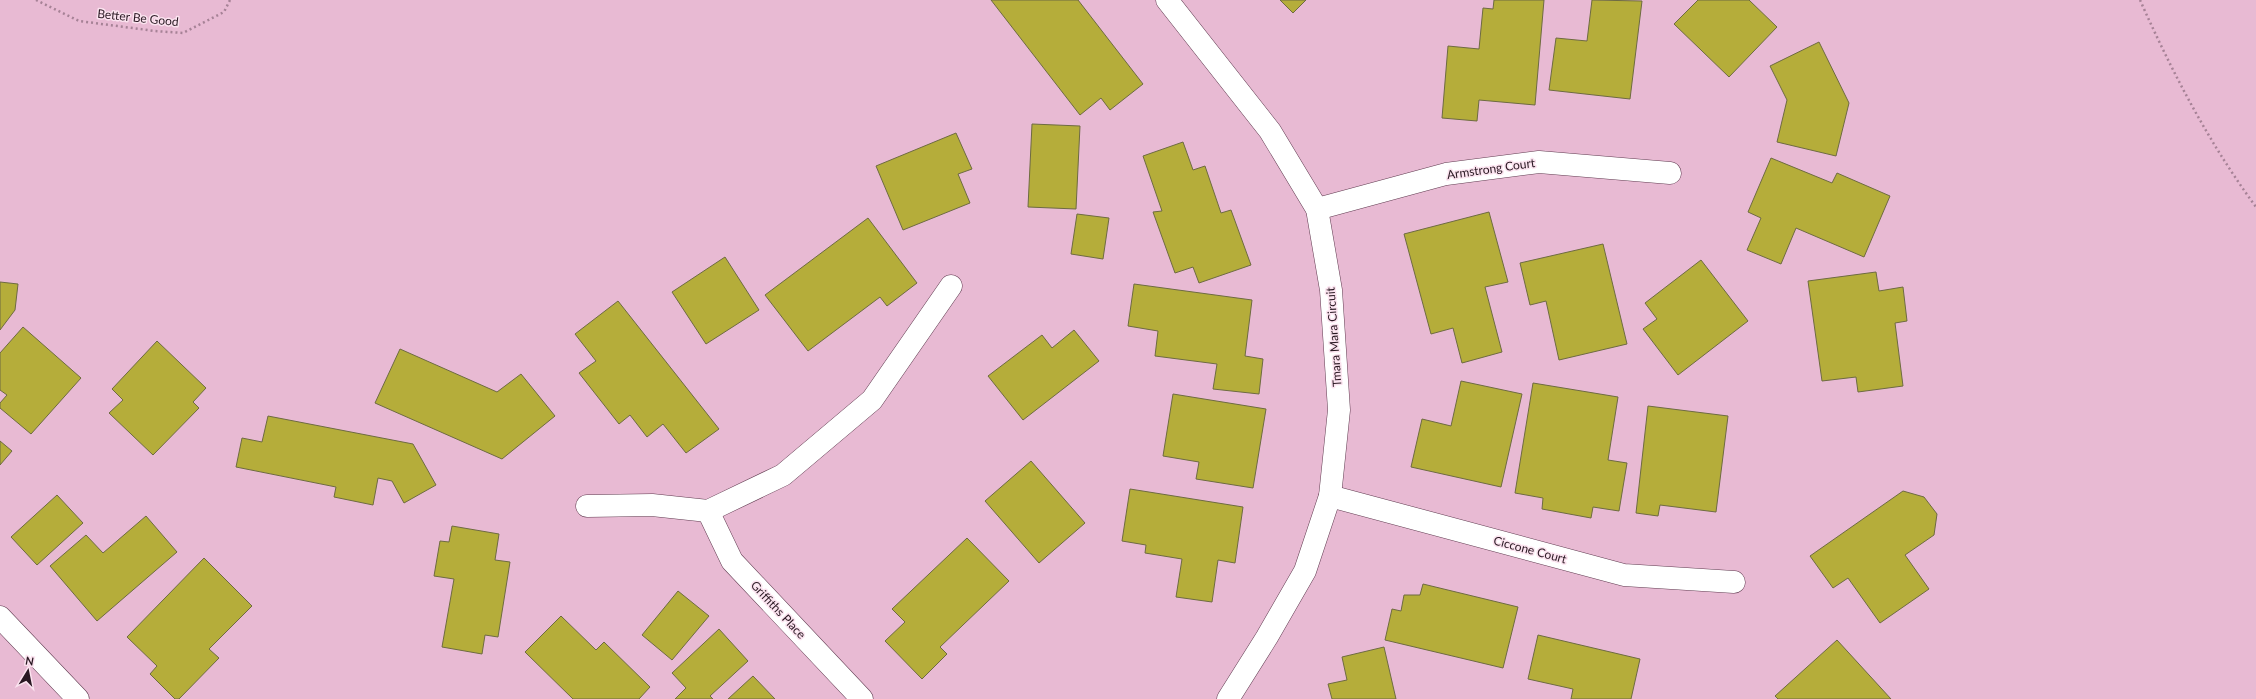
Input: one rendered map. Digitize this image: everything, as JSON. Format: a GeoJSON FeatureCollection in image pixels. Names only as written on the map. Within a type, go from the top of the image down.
{"type":"FeatureCollection","features":[{"type":"Feature","properties":{"kind":"street","name":"Tmara Mara Circuit"},"geometry":{"type":"LineString","coordinates":[[1167,0],[1270,131],[1317,209],[1331,290],[1339,410],[1330,496],[1305,571],[1267,637],[1228,699]]}},
{"type":"Feature","properties":{"kind":"street","name":"Armstrong Court"},"geometry":{"type":"LineString","coordinates":[[1317,209],[1446,174],[1539,162],[1670,173]]}},
{"type":"Feature","properties":{"kind":"street"},"geometry":{"type":"LineString","coordinates":[[587,506],[652,505],[708,512],[783,475],[872,400],[951,286]]}},
{"type":"Feature","properties":{"kind":"street","name":"Ciccone Court"},"geometry":{"type":"LineString","coordinates":[[1330,496],[1624,575],[1734,582]]}},
{"type":"Feature","properties":{"kind":"street","name":"Griffiths Place"},"geometry":{"type":"LineString","coordinates":[[708,512],[732,561],[862,699]]}},
{"type":"Feature","properties":{"kind":"street"},"geometry":{"type":"LineString","coordinates":[[0,617],[78,699]]}},
{"type":"Feature","properties":{"kind":"path","name":"Better Be Good"},"geometry":{"type":"LineString","coordinates":[[36,0],[79,21],[155,31],[183,33],[224,12],[230,0]]}},
{"type":"Feature","properties":{"kind":"path"},"geometry":{"type":"LineString","coordinates":[[2140,0],[2169,64],[2232,175],[2256,207]]}},
{"type":"Feature","properties":{"kind":"building"},"geometry":{"type":"Polygon","coordinates":[[[991,0],[1078,0],[1143,84],[1110,110],[1101,98],[1080,115],[991,0]]]}},
{"type":"Feature","properties":{"kind":"building"},"geometry":{"type":"Polygon","coordinates":[[[1280,0],[1306,0],[1293,13],[1280,0]]]}},
{"type":"Feature","properties":{"kind":"building"},"geometry":{"type":"Polygon","coordinates":[[[1494,0],[1544,0],[1535,105],[1479,100],[1477,121],[1442,118],[1448,46],[1479,49],[1483,8],[1493,9],[1494,0]]]}},
{"type":"Feature","properties":{"kind":"building"},"geometry":{"type":"Polygon","coordinates":[[[1592,0],[1642,1],[1630,99],[1549,90],[1556,38],[1587,41],[1592,0]]]}},
{"type":"Feature","properties":{"kind":"building"},"geometry":{"type":"Polygon","coordinates":[[[1698,0],[1749,0],[1777,27],[1729,77],[1674,24],[1698,0]]]}},
{"type":"Feature","properties":{"kind":"building"},"geometry":{"type":"Polygon","coordinates":[[[1819,42],[1849,103],[1836,156],[1777,142],[1787,100],[1770,66],[1819,42]]]}},
{"type":"Feature","properties":{"kind":"building"},"geometry":{"type":"Polygon","coordinates":[[[1032,124],[1080,126],[1076,209],[1028,207],[1032,124]]]}},
{"type":"Feature","properties":{"kind":"building"},"geometry":{"type":"Polygon","coordinates":[[[956,133],[972,169],[958,174],[970,203],[903,230],[876,166],[956,133]]]}},
{"type":"Feature","properties":{"kind":"building"},"geometry":{"type":"Polygon","coordinates":[[[1183,142],[1193,170],[1205,166],[1221,213],[1231,210],[1251,265],[1199,283],[1193,267],[1175,273],[1153,212],[1162,211],[1143,156],[1183,142]]]}},
{"type":"Feature","properties":{"kind":"building"},"geometry":{"type":"Polygon","coordinates":[[[1771,158],[1832,183],[1837,173],[1890,196],[1864,257],[1796,228],[1781,264],[1747,250],[1761,218],[1748,212],[1771,158]]]}},
{"type":"Feature","properties":{"kind":"building"},"geometry":{"type":"Polygon","coordinates":[[[1489,212],[1508,282],[1485,287],[1502,352],[1462,363],[1453,328],[1431,334],[1404,234],[1489,212]]]}},
{"type":"Feature","properties":{"kind":"building"},"geometry":{"type":"Polygon","coordinates":[[[1077,214],[1109,218],[1103,259],[1071,254],[1077,214]]]}},
{"type":"Feature","properties":{"kind":"building"},"geometry":{"type":"Polygon","coordinates":[[[868,218],[917,283],[887,306],[880,297],[808,351],[765,295],[868,218]]]}},
{"type":"Feature","properties":{"kind":"building"},"geometry":{"type":"Polygon","coordinates":[[[1603,244],[1627,344],[1559,360],[1546,301],[1530,305],[1520,263],[1603,244]]]}},
{"type":"Feature","properties":{"kind":"building"},"geometry":{"type":"Polygon","coordinates":[[[725,257],[759,310],[706,344],[672,292],[725,257]]]}},
{"type":"Feature","properties":{"kind":"building"},"geometry":{"type":"Polygon","coordinates":[[[1701,260],[1748,321],[1678,375],[1643,329],[1657,319],[1645,303],[1701,260]]]}},
{"type":"Feature","properties":{"kind":"building"},"geometry":{"type":"Polygon","coordinates":[[[1876,272],[1879,291],[1903,287],[1907,321],[1895,323],[1903,386],[1858,392],[1856,377],[1822,381],[1808,281],[1876,272]]]}},
{"type":"Feature","properties":{"kind":"building"},"geometry":{"type":"Polygon","coordinates":[[[0,282],[18,284],[15,310],[0,330],[0,282]]]}},
{"type":"Feature","properties":{"kind":"building"},"geometry":{"type":"Polygon","coordinates":[[[1134,284],[1252,300],[1245,356],[1263,359],[1259,394],[1213,389],[1217,364],[1155,356],[1158,331],[1128,326],[1134,284]]]}},
{"type":"Feature","properties":{"kind":"building"},"geometry":{"type":"Polygon","coordinates":[[[618,301],[719,429],[686,453],[663,424],[647,437],[630,415],[619,424],[579,373],[596,361],[575,334],[618,301]]]}},
{"type":"Feature","properties":{"kind":"building"},"geometry":{"type":"Polygon","coordinates":[[[23,327],[81,378],[31,434],[0,408],[0,403],[7,395],[0,390],[0,353],[23,327]]]}},
{"type":"Feature","properties":{"kind":"building"},"geometry":{"type":"Polygon","coordinates":[[[1074,330],[1099,361],[1023,420],[988,376],[1042,335],[1052,348],[1074,330]]]}},
{"type":"Feature","properties":{"kind":"building"},"geometry":{"type":"Polygon","coordinates":[[[157,341],[206,388],[193,402],[199,408],[153,455],[109,413],[123,400],[112,389],[157,341]]]}},
{"type":"Feature","properties":{"kind":"building"},"geometry":{"type":"Polygon","coordinates":[[[400,349],[497,392],[521,374],[555,416],[502,459],[375,403],[400,349]]]}},
{"type":"Feature","properties":{"kind":"building"},"geometry":{"type":"Polygon","coordinates":[[[1461,381],[1522,394],[1501,487],[1411,467],[1422,419],[1451,426],[1461,381]]]}},
{"type":"Feature","properties":{"kind":"building"},"geometry":{"type":"Polygon","coordinates":[[[1533,383],[1618,397],[1608,460],[1627,463],[1619,511],[1593,507],[1591,518],[1542,509],[1543,498],[1515,493],[1533,383]]]}},
{"type":"Feature","properties":{"kind":"building"},"geometry":{"type":"Polygon","coordinates":[[[1173,394],[1266,409],[1253,488],[1196,479],[1199,462],[1163,456],[1173,394]]]}},
{"type":"Feature","properties":{"kind":"building"},"geometry":{"type":"Polygon","coordinates":[[[1648,406],[1728,416],[1716,512],[1660,505],[1658,516],[1636,513],[1648,406]]]}},
{"type":"Feature","properties":{"kind":"building"},"geometry":{"type":"Polygon","coordinates":[[[268,416],[413,444],[436,485],[404,503],[392,481],[378,478],[373,505],[334,497],[336,487],[236,467],[242,438],[262,442],[268,416]]]}},
{"type":"Feature","properties":{"kind":"building"},"geometry":{"type":"Polygon","coordinates":[[[0,441],[12,451],[0,465],[0,441]]]}},
{"type":"Feature","properties":{"kind":"building"},"geometry":{"type":"Polygon","coordinates":[[[1031,461],[1085,523],[1039,563],[985,501],[1031,461]]]}},
{"type":"Feature","properties":{"kind":"building"},"geometry":{"type":"Polygon","coordinates":[[[1130,489],[1243,507],[1235,563],[1218,560],[1212,602],[1176,597],[1182,559],[1145,553],[1146,545],[1122,541],[1130,489]]]}},
{"type":"Feature","properties":{"kind":"building"},"geometry":{"type":"Polygon","coordinates":[[[1903,491],[1924,497],[1937,514],[1934,535],[1905,555],[1929,589],[1880,623],[1848,578],[1833,588],[1810,556],[1903,491]]]}},
{"type":"Feature","properties":{"kind":"building"},"geometry":{"type":"Polygon","coordinates":[[[57,495],[83,523],[37,565],[11,537],[57,495]]]}},
{"type":"Feature","properties":{"kind":"building"},"geometry":{"type":"Polygon","coordinates":[[[146,516],[177,552],[97,621],[50,566],[86,535],[103,553],[146,516]]]}},
{"type":"Feature","properties":{"kind":"building"},"geometry":{"type":"Polygon","coordinates":[[[452,526],[499,534],[495,560],[510,562],[498,637],[485,635],[482,654],[442,647],[454,579],[434,576],[440,541],[449,542],[452,526]]]}},
{"type":"Feature","properties":{"kind":"building"},"geometry":{"type":"Polygon","coordinates":[[[967,538],[1009,581],[940,647],[947,654],[922,679],[885,641],[905,622],[892,609],[967,538]]]}},
{"type":"Feature","properties":{"kind":"building"},"geometry":{"type":"Polygon","coordinates":[[[204,558],[252,606],[209,649],[219,658],[179,699],[175,699],[150,674],[157,666],[127,637],[204,558]]]}},
{"type":"Feature","properties":{"kind":"building"},"geometry":{"type":"Polygon","coordinates":[[[1423,584],[1518,607],[1503,668],[1385,640],[1392,609],[1401,611],[1404,595],[1420,595],[1423,584]]]}},
{"type":"Feature","properties":{"kind":"building"},"geometry":{"type":"Polygon","coordinates":[[[678,591],[709,616],[672,660],[642,635],[678,591]]]}},
{"type":"Feature","properties":{"kind":"building"},"geometry":{"type":"Polygon","coordinates":[[[561,616],[596,650],[604,642],[650,687],[639,699],[573,699],[525,652],[561,616]]]}},
{"type":"Feature","properties":{"kind":"building"},"geometry":{"type":"Polygon","coordinates":[[[719,629],[748,661],[710,696],[713,699],[675,699],[686,688],[672,673],[719,629]]]}},
{"type":"Feature","properties":{"kind":"building"},"geometry":{"type":"Polygon","coordinates":[[[1538,635],[1640,659],[1631,699],[1571,699],[1573,689],[1528,679],[1538,635]]]}},
{"type":"Feature","properties":{"kind":"building"},"geometry":{"type":"Polygon","coordinates":[[[1837,640],[1891,699],[1778,699],[1775,696],[1837,640]]]}},
{"type":"Feature","properties":{"kind":"building"},"geometry":{"type":"Polygon","coordinates":[[[1384,647],[1396,699],[1332,699],[1328,684],[1347,680],[1342,657],[1384,647]]]}},
{"type":"Feature","properties":{"kind":"building"},"geometry":{"type":"Polygon","coordinates":[[[753,676],[775,699],[728,699],[753,676]]]}}]}
